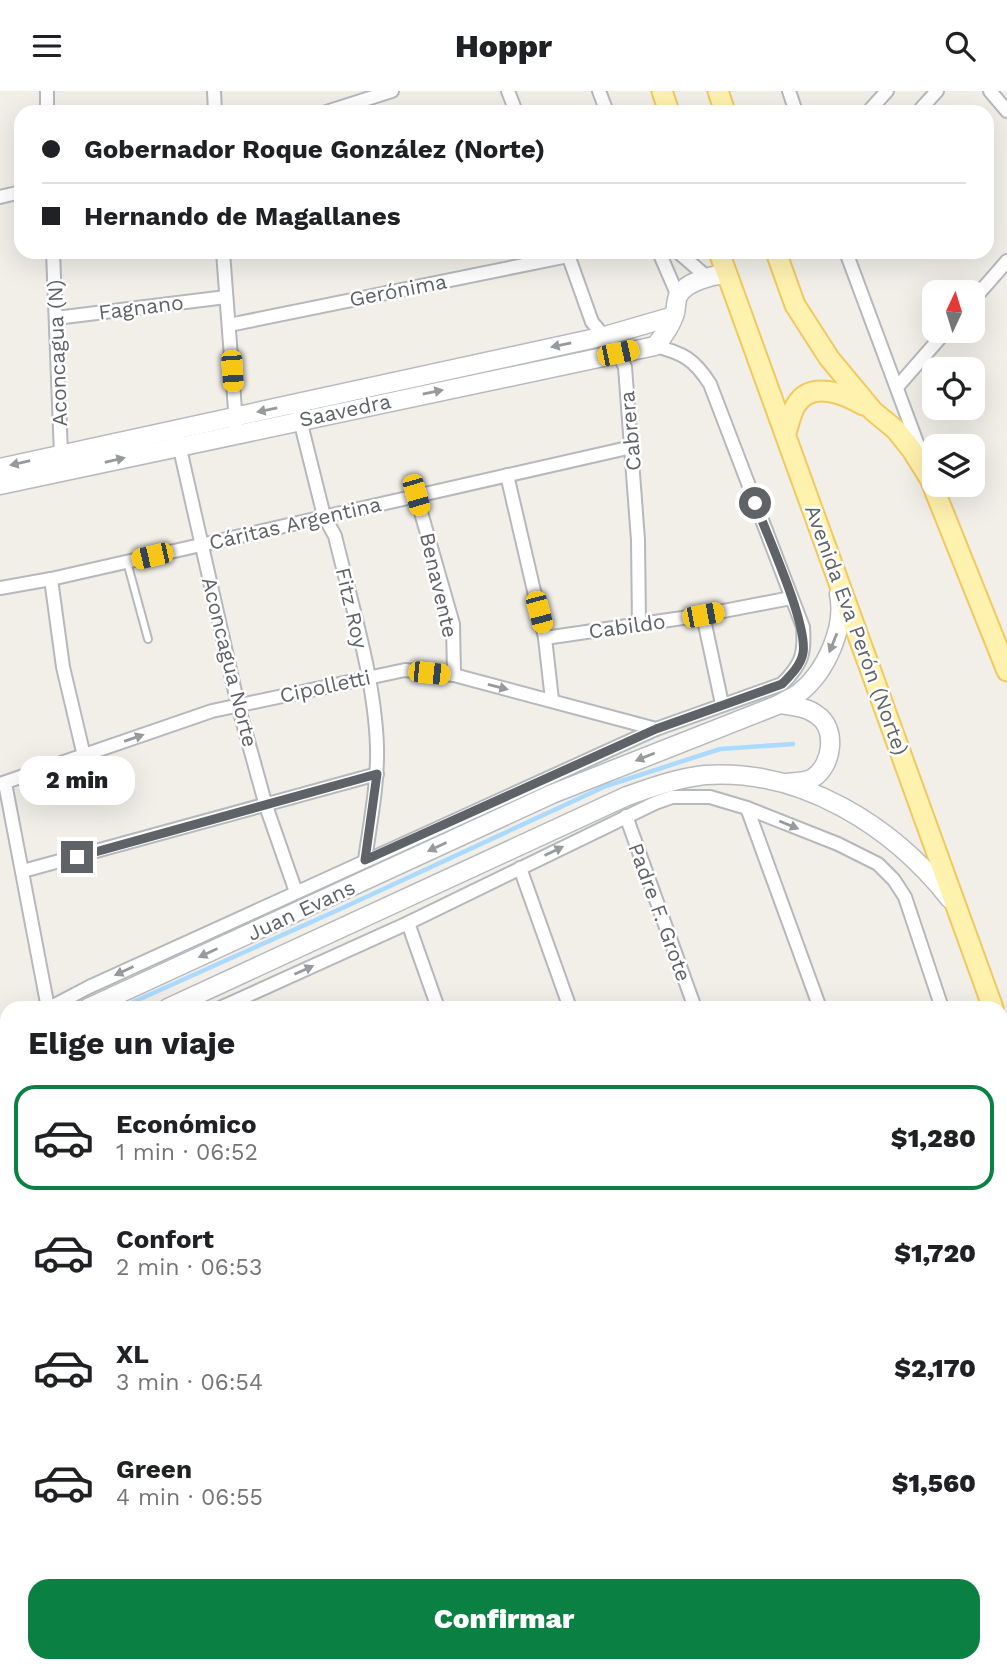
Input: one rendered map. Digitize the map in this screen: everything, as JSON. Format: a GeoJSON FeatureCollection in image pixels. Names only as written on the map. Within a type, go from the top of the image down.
{"type":"FeatureCollection","features":[{"type":"Feature","properties":{"kind":"main road","name":"Avenida Eva Perón (Norte)"},"geometry":{"type":"LineString","coordinates":[[718,259],[717,275],[786,432],[991,1001]]}},
{"type":"Feature","properties":{"kind":"main road"},"geometry":{"type":"LineString","coordinates":[[779,259],[795,305],[829,358],[873,411]]}},
{"type":"Feature","properties":{"kind":"main road"},"geometry":{"type":"LineString","coordinates":[[786,432],[797,403],[807,395],[831,391],[845,394],[896,429],[922,466]]}},
{"type":"Feature","properties":{"kind":"main road"},"geometry":{"type":"LineString","coordinates":[[937,497],[1007,671]]}},
{"type":"Feature","properties":{"kind":"street"},"geometry":{"type":"LineString","coordinates":[[348,105],[393,91]]}},
{"type":"Feature","properties":{"kind":"street"},"geometry":{"type":"LineString","coordinates":[[874,105],[887,91]]}},
{"type":"Feature","properties":{"kind":"street"},"geometry":{"type":"LineString","coordinates":[[924,105],[937,91]]}},
{"type":"Feature","properties":{"kind":"street"},"geometry":{"type":"LineString","coordinates":[[989,91],[1007,111]]}},
{"type":"Feature","properties":{"kind":"street","name":"Aconcagua (N)"},"geometry":{"type":"LineString","coordinates":[[53,259],[61,454]]}},
{"type":"Feature","properties":{"kind":"street"},"geometry":{"type":"LineString","coordinates":[[223,259],[237,425]]}},
{"type":"Feature","properties":{"kind":"street","name":"Gerónima"},"geometry":{"type":"LineString","coordinates":[[229,325],[543,259]]}},
{"type":"Feature","properties":{"kind":"street","name":"Cabrera"},"geometry":{"type":"LineString","coordinates":[[569,259],[592,322],[618,353],[625,367],[638,540],[639,625]]}},
{"type":"Feature","properties":{"kind":"street"},"geometry":{"type":"LineString","coordinates":[[663,259],[678,296],[668,331],[655,346],[678,351],[698,366],[710,384],[791,598]]}},
{"type":"Feature","properties":{"kind":"street"},"geometry":{"type":"LineString","coordinates":[[690,259],[717,275]]}},
{"type":"Feature","properties":{"kind":"street"},"geometry":{"type":"LineString","coordinates":[[849,259],[922,456]]}},
{"type":"Feature","properties":{"kind":"street"},"geometry":{"type":"LineString","coordinates":[[985,286],[1007,261]]}},
{"type":"Feature","properties":{"kind":"street"},"geometry":{"type":"LineString","coordinates":[[678,296],[687,287],[717,275]]}},
{"type":"Feature","properties":{"kind":"street","name":"Fagnano"},"geometry":{"type":"LineString","coordinates":[[56,318],[226,297]]}},
{"type":"Feature","properties":{"kind":"street","name":"Saavedra"},"geometry":{"type":"LineString","coordinates":[[298,412],[674,316]]}},
{"type":"Feature","properties":{"kind":"street"},"geometry":{"type":"LineString","coordinates":[[898,386],[936,343]]}},
{"type":"Feature","properties":{"kind":"street","name":"Saavedra"},"geometry":{"type":"LineString","coordinates":[[0,485],[177,438],[298,412],[655,346]]}},
{"type":"Feature","properties":{"kind":"street","name":"Fitz Roy"},"geometry":{"type":"LineString","coordinates":[[298,412],[324,516],[335,536],[368,677],[377,746],[377,774],[365,860]]}},
{"type":"Feature","properties":{"kind":"street","name":"Saavedra"},"geometry":{"type":"LineString","coordinates":[[0,468],[61,454],[177,438]]}},
{"type":"Feature","properties":{"kind":"street","name":"Aconcagua Norte"},"geometry":{"type":"LineString","coordinates":[[177,438],[238,705],[266,806],[296,892]]}},
{"type":"Feature","properties":{"kind":"street","name":"Cáritas Argentina"},"geometry":{"type":"LineString","coordinates":[[0,588],[51,579],[632,447]]}},
{"type":"Feature","properties":{"kind":"street"},"geometry":{"type":"LineString","coordinates":[[507,475],[545,638],[552,700]]}},
{"type":"Feature","properties":{"kind":"street","name":"Benavente"},"geometry":{"type":"LineString","coordinates":[[416,495],[453,624],[454,675]]}},
{"type":"Feature","properties":{"kind":"street","name":"Juan Evans"},"geometry":{"type":"LineString","coordinates":[[103,1001],[552,794],[780,704],[800,692],[825,661],[836,639],[841,617],[830,553]]}},
{"type":"Feature","properties":{"kind":"street"},"geometry":{"type":"LineString","coordinates":[[51,579],[63,667],[84,756]]}},
{"type":"Feature","properties":{"kind":"street","name":"Cabildo"},"geometry":{"type":"LineString","coordinates":[[545,638],[703,615],[791,598]]}},
{"type":"Feature","properties":{"kind":"street","name":"Juan Evans"},"geometry":{"type":"LineString","coordinates":[[62,1001],[365,860],[656,729],[782,684],[793,673],[803,656],[803,627],[791,598]]}},
{"type":"Feature","properties":{"kind":"street"},"geometry":{"type":"LineString","coordinates":[[703,615],[722,704]]}},
{"type":"Feature","properties":{"kind":"street","name":"Cipolletti"},"geometry":{"type":"LineString","coordinates":[[2,783],[212,711],[405,670],[454,675],[656,729]]}},
{"type":"Feature","properties":{"kind":"street"},"geometry":{"type":"LineString","coordinates":[[780,704],[803,708],[817,714],[826,723],[830,734],[830,750],[822,769],[812,779],[786,783]]}},
{"type":"Feature","properties":{"kind":"street"},"geometry":{"type":"LineString","coordinates":[[23,871],[377,774]]}},
{"type":"Feature","properties":{"kind":"street","name":"Juan Evans"},"geometry":{"type":"LineString","coordinates":[[184,1001],[627,796],[677,780],[707,775],[786,783],[823,797],[858,815],[912,857],[936,880],[957,907]]}},
{"type":"Feature","properties":{"kind":"street"},"geometry":{"type":"LineString","coordinates":[[2,783],[23,871],[48,1001]]}},
{"type":"Feature","properties":{"kind":"street"},"geometry":{"type":"LineString","coordinates":[[235,1001],[408,923],[626,817],[672,797],[690,795],[710,797],[747,808],[838,844],[878,864],[894,880],[905,897],[940,1001]]}},
{"type":"Feature","properties":{"kind":"street"},"geometry":{"type":"LineString","coordinates":[[747,808],[817,1001]]}},
{"type":"Feature","properties":{"kind":"street","name":"Padre F. Grote"},"geometry":{"type":"LineString","coordinates":[[626,817],[692,1001]]}},
{"type":"Feature","properties":{"kind":"street"},"geometry":{"type":"LineString","coordinates":[[520,868],[568,1001]]}},
{"type":"Feature","properties":{"kind":"street"},"geometry":{"type":"LineString","coordinates":[[408,923],[436,1001]]}},
{"type":"Feature","properties":{"kind":"lane"},"geometry":{"type":"LineString","coordinates":[[127,562],[148,639]]}},
{"type":"Feature","properties":{"kind":"waterway"},"geometry":{"type":"LineString","coordinates":[[136,1001],[606,786],[720,749],[793,744]]}},
{"type":"Feature","properties":{"kind":"route"},"geometry":{"type":"LineString","coordinates":[[77,857],[377,774],[365,860],[656,729],[782,684],[793,673],[803,656],[803,627],[755,503]]}}]}
